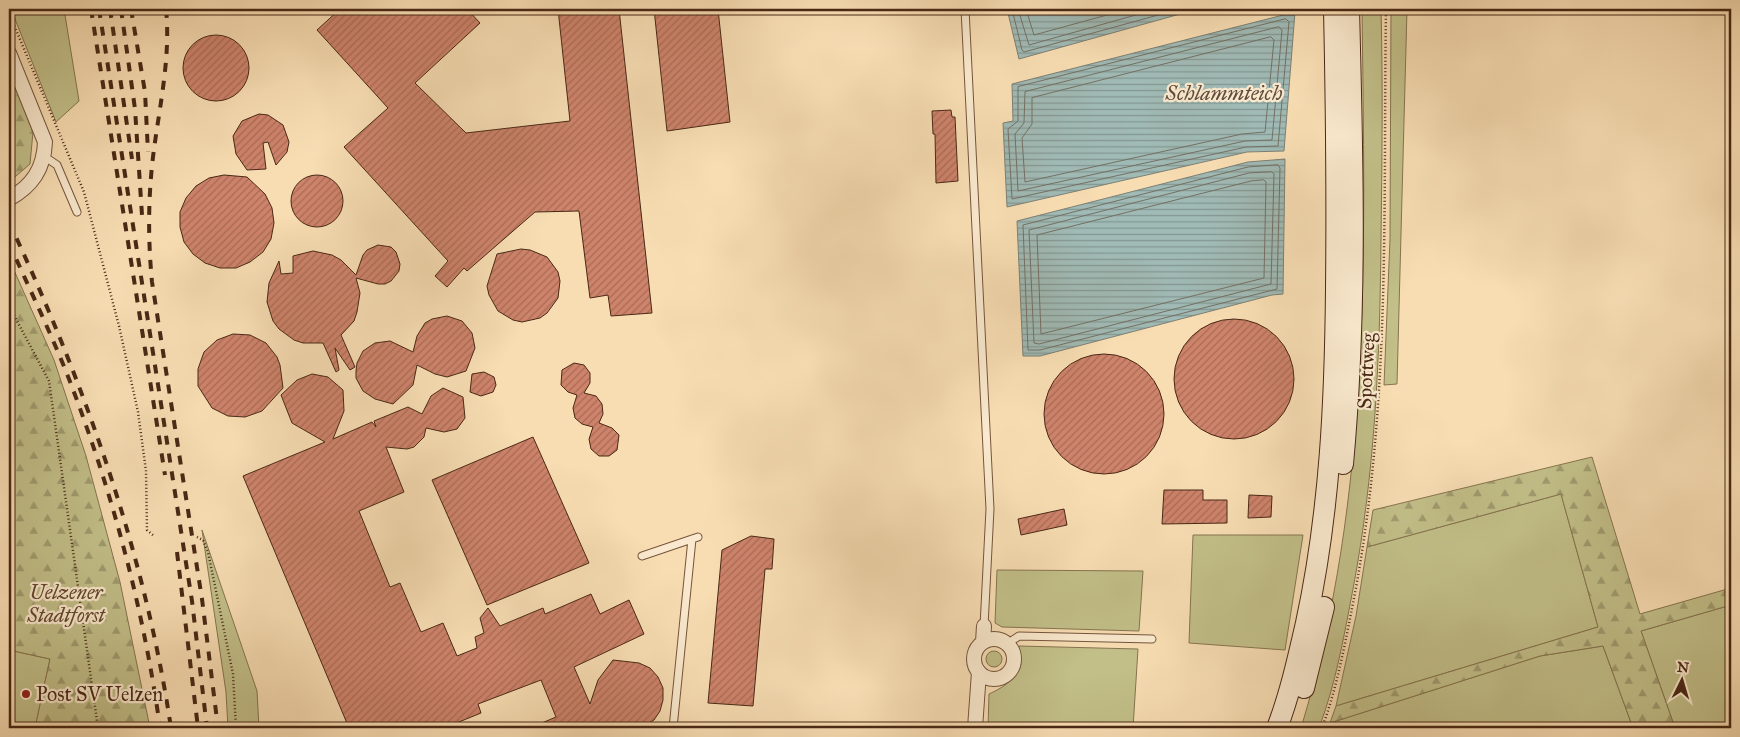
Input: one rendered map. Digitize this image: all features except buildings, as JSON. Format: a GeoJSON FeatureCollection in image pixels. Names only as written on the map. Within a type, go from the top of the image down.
{"type":"FeatureCollection","features":[{"type":"Feature","properties":{"kind":"main road"},"geometry":{"type":"LineString","coordinates":[[1277,728],[1300,651],[1316,574],[1326,512],[1331,450],[1335,342],[1337,159],[1334,9]]}},
{"type":"Feature","properties":{"kind":"main road"},"geometry":{"type":"LineString","coordinates":[[1292,728],[1314,654],[1330,576],[1345,450],[1351,344],[1352,148],[1349,9]]}},
{"type":"Feature","properties":{"kind":"street"},"geometry":{"type":"LineString","coordinates":[[9,53],[41,128],[45,142],[45,157],[39,173],[30,185],[9,199]]}},
{"type":"Feature","properties":{"kind":"street"},"geometry":{"type":"LineString","coordinates":[[983,642],[984,626]]}},
{"type":"Feature","properties":{"kind":"street"},"geometry":{"type":"LineString","coordinates":[[975,728],[979,672],[974,657],[976,650],[983,642],[996,639],[1007,644],[1014,659],[1010,672],[1002,678],[994,679],[979,672]]}},
{"type":"Feature","properties":{"kind":"lane"},"geometry":{"type":"LineString","coordinates":[[965,9],[990,509],[984,626]]}},
{"type":"Feature","properties":{"kind":"lane"},"geometry":{"type":"LineString","coordinates":[[45,157],[58,165],[77,212]]}},
{"type":"Feature","properties":{"kind":"lane"},"geometry":{"type":"LineString","coordinates":[[642,556],[695,538],[673,728]]}},
{"type":"Feature","properties":{"kind":"lane"},"geometry":{"type":"LineString","coordinates":[[1007,644],[1019,636],[1152,639]]}},
{"type":"Feature","properties":{"kind":"path","name":"Spottweg"},"geometry":{"type":"LineString","coordinates":[[1322,728],[1339,670],[1351,612],[1369,506],[1376,444],[1383,259],[1386,9]]}},
{"type":"Feature","properties":{"kind":"path"},"geometry":{"type":"LineString","coordinates":[[9,12],[85,197],[119,326],[132,385],[146,471],[146,526],[149,534],[154,536]]}},
{"type":"Feature","properties":{"kind":"path"},"geometry":{"type":"LineString","coordinates":[[9,306],[49,381],[98,728]]}},
{"type":"Feature","properties":{"kind":"path"},"geometry":{"type":"LineString","coordinates":[[197,537],[203,540],[208,552],[231,665],[236,728]]}},
{"type":"Feature","properties":{"kind":"green space"},"geometry":{"type":"Polygon","coordinates":[[[11,9],[64,9],[79,101],[56,122],[11,9]]]}},
{"type":"Feature","properties":{"kind":"green space"},"geometry":{"type":"Polygon","coordinates":[[[1362,9],[1381,9],[1382,38],[1380,283],[1375,415],[1367,502],[1335,677],[1319,728],[1301,728],[1324,640],[1341,552],[1352,462],[1359,372],[1363,281],[1362,9]]]}},
{"type":"Feature","properties":{"kind":"green space"},"geometry":{"type":"Polygon","coordinates":[[[1391,9],[1407,9],[1397,384],[1384,385],[1390,239],[1391,9]]]}},
{"type":"Feature","properties":{"kind":"green space"},"geometry":{"type":"Polygon","coordinates":[[[9,71],[33,132],[30,164],[9,182],[9,71]]]}},
{"type":"Feature","properties":{"kind":"green space","name":"Uelzener Stadtforst"},"geometry":{"type":"Polygon","coordinates":[[[9,259],[54,360],[86,456],[120,582],[150,728],[35,728],[50,659],[9,650],[9,259]]]}},
{"type":"Feature","properties":{"kind":"green space"},"geometry":{"type":"Polygon","coordinates":[[[1592,457],[1640,614],[1731,588],[1731,605],[1641,631],[1675,728],[1633,728],[1603,646],[1540,656],[1330,723],[1336,706],[1598,627],[1561,494],[1367,547],[1373,510],[1592,457]]]}},
{"type":"Feature","properties":{"kind":"green space"},"geometry":{"type":"Polygon","coordinates":[[[1561,494],[1598,627],[1336,706],[1356,616],[1367,547],[1561,494]]]}},
{"type":"Feature","properties":{"kind":"green space"},"geometry":{"type":"Polygon","coordinates":[[[202,530],[257,691],[259,728],[228,728],[226,692],[202,530]]]}},
{"type":"Feature","properties":{"kind":"green space"},"geometry":{"type":"Polygon","coordinates":[[[1193,535],[1303,535],[1285,650],[1189,643],[1193,535]]]}},
{"type":"Feature","properties":{"kind":"green space"},"geometry":{"type":"Polygon","coordinates":[[[997,570],[1143,571],[1139,631],[1002,627],[995,623],[997,570]]]}},
{"type":"Feature","properties":{"kind":"green space"},"geometry":{"type":"Polygon","coordinates":[[[1731,605],[1731,728],[1675,728],[1641,631],[1731,605]]]}},
{"type":"Feature","properties":{"kind":"green space"},"geometry":{"type":"Polygon","coordinates":[[[1019,646],[1138,649],[1133,728],[988,728],[989,694],[1010,681],[1017,664],[1019,646]]]}},
{"type":"Feature","properties":{"kind":"green space"},"geometry":{"type":"Polygon","coordinates":[[[1603,646],[1633,728],[1328,728],[1330,723],[1540,656],[1603,646]]]}},
{"type":"Feature","properties":{"kind":"green space","name":"Post SV Uelzen"},"geometry":{"type":"Polygon","coordinates":[[[9,650],[50,659],[35,728],[9,728],[9,650]]]}},
{"type":"Feature","properties":{"kind":"green space"},"geometry":{"type":"Polygon","coordinates":[[[994,651],[1002,659],[994,667],[986,659],[994,651]]]}},
{"type":"Feature","properties":{"kind":"water"},"geometry":{"type":"Polygon","coordinates":[[[1007,9],[1198,9],[1019,59],[1007,9]]]}},
{"type":"Feature","properties":{"kind":"water","name":"Schlammteich"},"geometry":{"type":"Polygon","coordinates":[[[1295,12],[1284,151],[1247,152],[1007,207],[1003,123],[1013,121],[1012,84],[1295,12]]]}},
{"type":"Feature","properties":{"kind":"water"},"geometry":{"type":"Polygon","coordinates":[[[1285,159],[1283,294],[1272,295],[1040,356],[1023,356],[1017,221],[1248,162],[1285,159]]]}},
{"type":"Feature","properties":{"kind":"railway"},"geometry":{"type":"LineString","coordinates":[[91,9],[165,475]]}},
{"type":"Feature","properties":{"kind":"railway"},"geometry":{"type":"LineString","coordinates":[[99,9],[192,601],[207,728]]}},
{"type":"Feature","properties":{"kind":"railway"},"geometry":{"type":"LineString","coordinates":[[110,9],[132,159]]}},
{"type":"Feature","properties":{"kind":"railway"},"geometry":{"type":"LineString","coordinates":[[121,9],[135,109],[142,215]]}},
{"type":"Feature","properties":{"kind":"railway"},"geometry":{"type":"LineString","coordinates":[[131,9],[145,92],[148,152]]}},
{"type":"Feature","properties":{"kind":"railway"},"geometry":{"type":"LineString","coordinates":[[166,9],[166,64],[150,188],[149,235],[152,282],[202,599],[218,728]]}},
{"type":"Feature","properties":{"kind":"railway"},"geometry":{"type":"LineString","coordinates":[[9,222],[62,344],[108,469],[128,533],[145,598],[160,663],[171,728]]}},
{"type":"Feature","properties":{"kind":"railway"},"geometry":{"type":"LineString","coordinates":[[9,243],[69,379],[99,464],[136,595],[160,728]]}},
{"type":"Feature","properties":{"kind":"railway"},"geometry":{"type":"LineString","coordinates":[[177,552],[198,728]]}},
{"type":"Feature","properties":{"kind":"place","name":"Post SV Uelzen"},"geometry":{"type":"Point","coordinates":[26,694]}}]}
